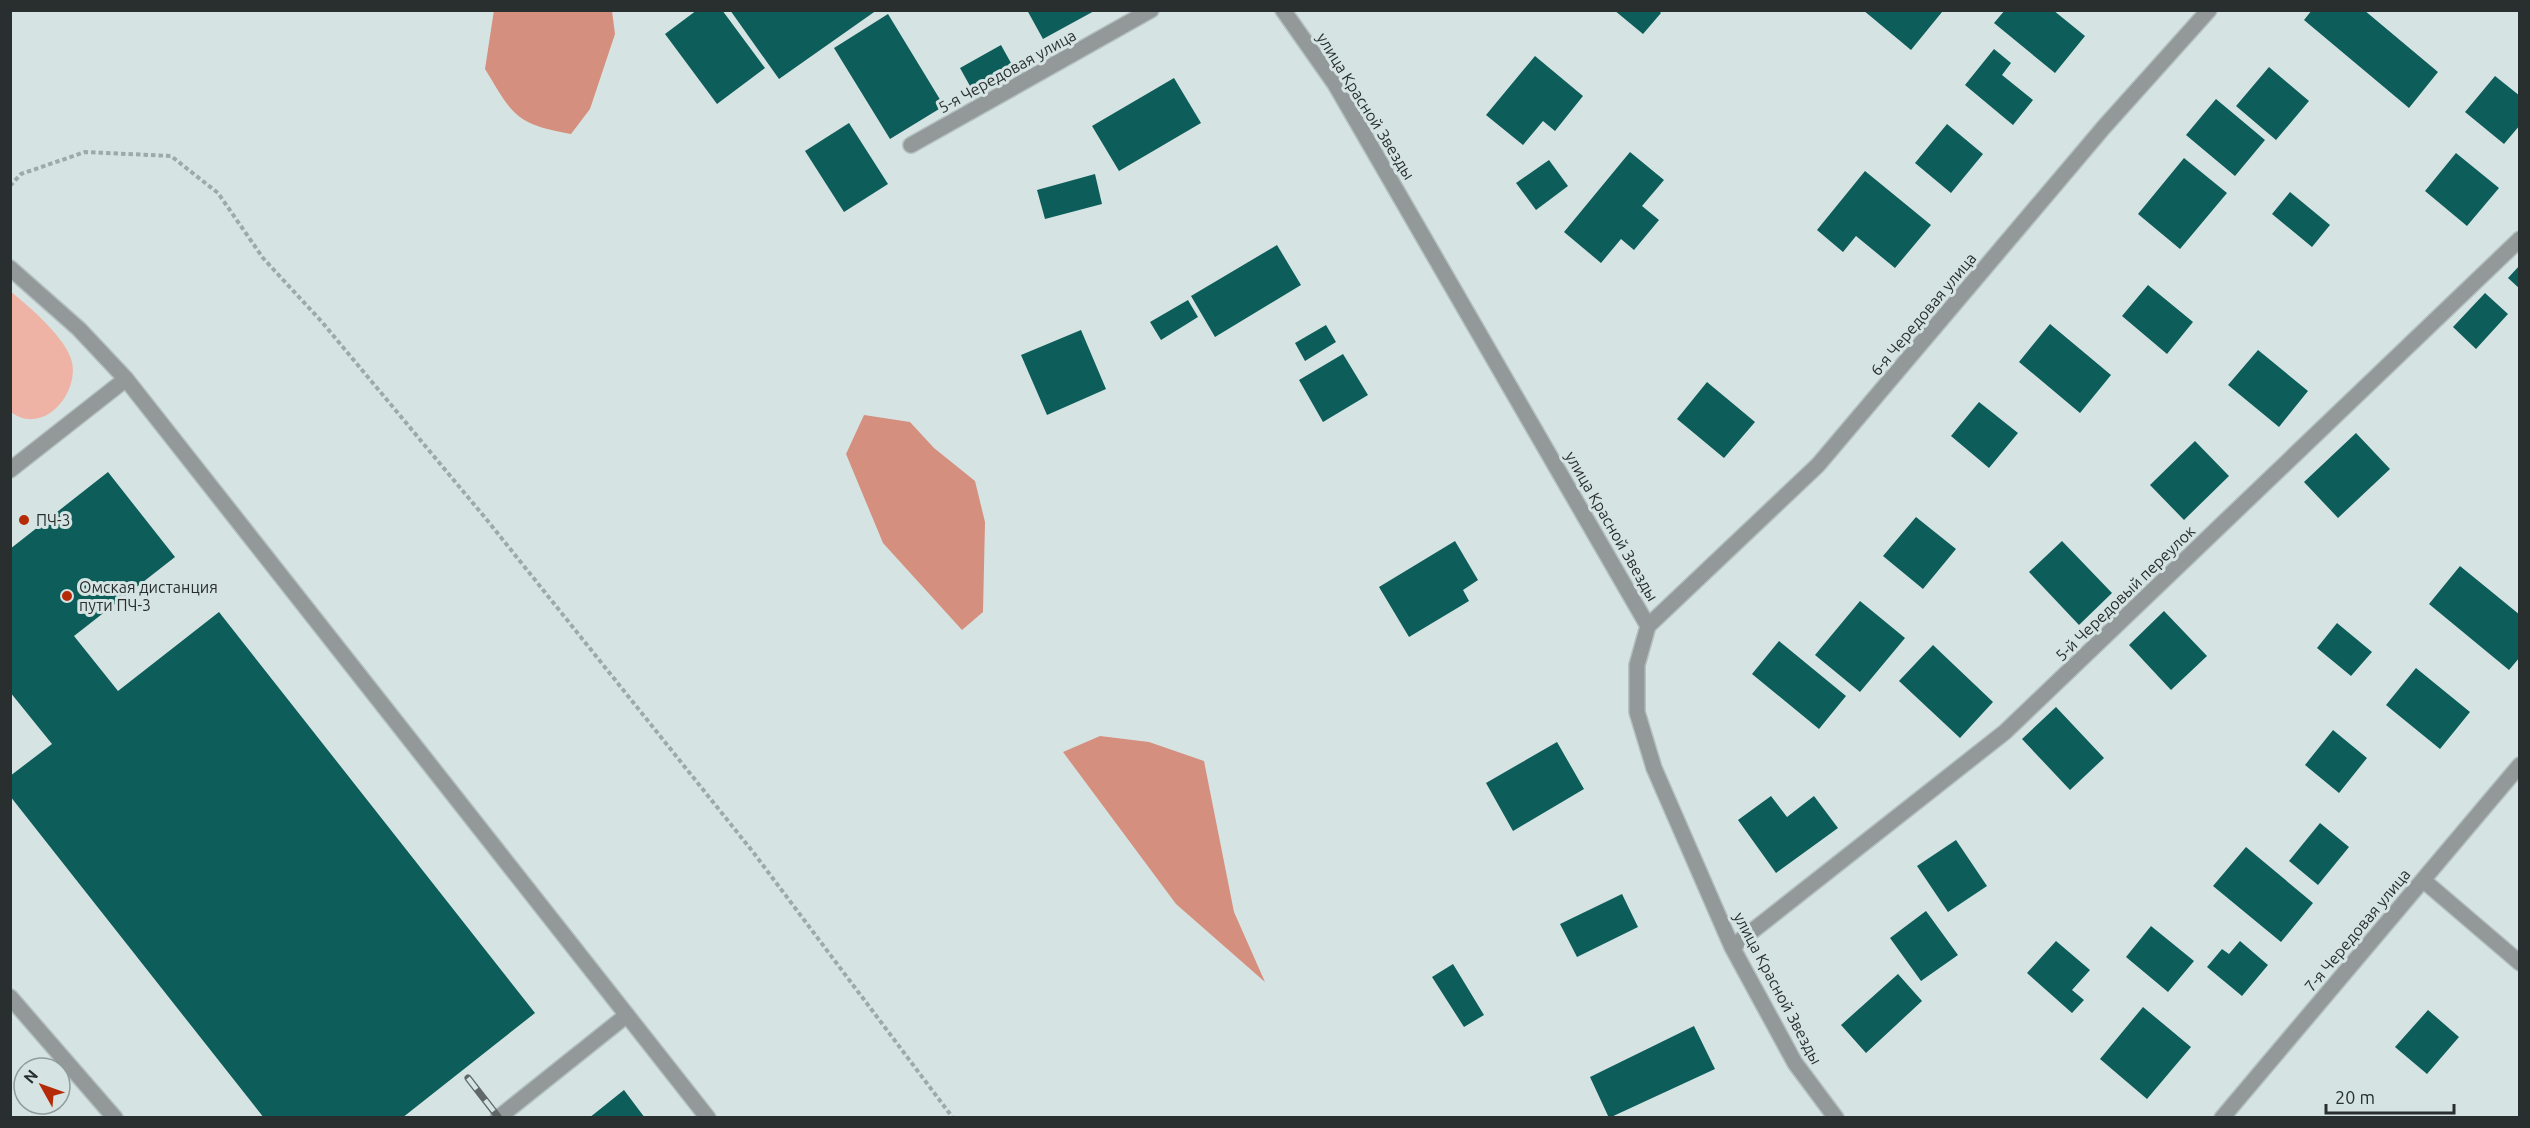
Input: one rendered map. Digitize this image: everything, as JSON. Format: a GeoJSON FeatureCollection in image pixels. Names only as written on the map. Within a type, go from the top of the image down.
{"type":"FeatureCollection","features":[{"type":"Feature","properties":{"kind":"street","name":"5-я Чередовая улица"},"geometry":{"type":"LineString","coordinates":[[911,145],[1151,10]]}},
{"type":"Feature","properties":{"kind":"street","name":"улица Красной Звезды"},"geometry":{"type":"LineString","coordinates":[[1283,10],[1335,84],[1648,626],[1637,664],[1637,712],[1654,768],[1732,947],[1795,1063],[1836,1118]]}},
{"type":"Feature","properties":{"kind":"street","name":"6-я Чередовая улица"},"geometry":{"type":"LineString","coordinates":[[1648,626],[1818,465],[2104,127],[2209,10]]}},
{"type":"Feature","properties":{"kind":"street","name":"5-й Чередовый переулок"},"geometry":{"type":"LineString","coordinates":[[1732,947],[2005,732],[2520,239]]}},
{"type":"Feature","properties":{"kind":"street"},"geometry":{"type":"LineString","coordinates":[[10,268],[79,329],[126,379],[708,1118]]}},
{"type":"Feature","properties":{"kind":"street"},"geometry":{"type":"LineString","coordinates":[[10,470],[126,379]]}},
{"type":"Feature","properties":{"kind":"street","name":"7-я Чередовая улица"},"geometry":{"type":"LineString","coordinates":[[2222,1118],[2520,765]]}},
{"type":"Feature","properties":{"kind":"street"},"geometry":{"type":"LineString","coordinates":[[2423,880],[2520,963]]}},
{"type":"Feature","properties":{"kind":"street"},"geometry":{"type":"LineString","coordinates":[[10,997],[115,1118]]}},
{"type":"Feature","properties":{"kind":"street"},"geometry":{"type":"LineString","coordinates":[[498,1118],[627,1015]]}},
{"type":"Feature","properties":{"kind":"path"},"geometry":{"type":"LineString","coordinates":[[10,186],[21,174],[85,152],[171,156],[218,193],[263,258],[322,322],[487,520],[753,852],[953,1118]]}},
{"type":"Feature","properties":{"kind":"shaded area"},"geometry":{"type":"Polygon","coordinates":[[[494,10],[612,11],[615,34],[590,109],[571,134],[527,121],[510,107],[494,85],[485,69],[494,10]]]}},
{"type":"Feature","properties":{"kind":"shaded area"},"geometry":{"type":"Polygon","coordinates":[[[11,292],[55,333],[63,343],[72,362],[73,375],[64,399],[46,415],[35,419],[23,418],[11,412],[11,292]]]}},
{"type":"Feature","properties":{"kind":"shaded area"},"geometry":{"type":"Polygon","coordinates":[[[864,415],[910,422],[934,448],[975,481],[985,522],[983,612],[962,630],[883,543],[846,454],[864,415]]]}},
{"type":"Feature","properties":{"kind":"shaded area"},"geometry":{"type":"Polygon","coordinates":[[[1100,736],[1149,742],[1204,761],[1234,912],[1265,982],[1176,904],[1063,752],[1100,736]]]}},
{"type":"Feature","properties":{"kind":"building"},"geometry":{"type":"Polygon","coordinates":[[[697,10],[722,10],[765,68],[717,104],[665,34],[697,10]]]}},
{"type":"Feature","properties":{"kind":"building"},"geometry":{"type":"Polygon","coordinates":[[[730,10],[877,10],[779,79],[730,10]]]}},
{"type":"Feature","properties":{"kind":"building"},"geometry":{"type":"Polygon","coordinates":[[[1027,10],[1096,10],[1043,39],[1027,10]]]}},
{"type":"Feature","properties":{"kind":"building"},"geometry":{"type":"Polygon","coordinates":[[[1614,10],[1658,10],[1661,13],[1643,34],[1614,10]]]}},
{"type":"Feature","properties":{"kind":"building"},"geometry":{"type":"Polygon","coordinates":[[[1863,10],[1941,10],[1942,12],[1911,50],[1863,10]]]}},
{"type":"Feature","properties":{"kind":"building"},"geometry":{"type":"Polygon","coordinates":[[[2005,10],[2053,10],[2085,36],[2055,73],[1994,23],[2005,10]]]}},
{"type":"Feature","properties":{"kind":"building"},"geometry":{"type":"Polygon","coordinates":[[[2312,10],[2364,10],[2438,72],[2409,108],[2304,20],[2312,10]]]}},
{"type":"Feature","properties":{"kind":"building"},"geometry":{"type":"Polygon","coordinates":[[[888,14],[944,106],[890,139],[834,48],[888,14]]]}},
{"type":"Feature","properties":{"kind":"building"},"geometry":{"type":"Polygon","coordinates":[[[1001,45],[1016,72],[975,95],[960,68],[1001,45]]]}},
{"type":"Feature","properties":{"kind":"building"},"geometry":{"type":"Polygon","coordinates":[[[1994,49],[2011,63],[2002,75],[2033,100],[2013,125],[1965,85],[1994,49]]]}},
{"type":"Feature","properties":{"kind":"building"},"geometry":{"type":"Polygon","coordinates":[[[1535,56],[1583,96],[1555,131],[1543,121],[1523,145],[1486,115],[1535,56]]]}},
{"type":"Feature","properties":{"kind":"building"},"geometry":{"type":"Polygon","coordinates":[[[2269,67],[2309,101],[2276,140],[2236,106],[2269,67]]]}},
{"type":"Feature","properties":{"kind":"building"},"geometry":{"type":"Polygon","coordinates":[[[2495,76],[2520,96],[2520,125],[2504,144],[2465,112],[2495,76]]]}},
{"type":"Feature","properties":{"kind":"building"},"geometry":{"type":"Polygon","coordinates":[[[1174,78],[1201,123],[1119,171],[1092,126],[1174,78]]]}},
{"type":"Feature","properties":{"kind":"building"},"geometry":{"type":"Polygon","coordinates":[[[2216,99],[2265,140],[2235,176],[2186,135],[2216,99]]]}},
{"type":"Feature","properties":{"kind":"building"},"geometry":{"type":"Polygon","coordinates":[[[849,123],[888,184],[844,212],[805,151],[849,123]]]}},
{"type":"Feature","properties":{"kind":"building"},"geometry":{"type":"Polygon","coordinates":[[[1947,124],[1983,154],[1951,193],[1915,163],[1947,124]]]}},
{"type":"Feature","properties":{"kind":"building"},"geometry":{"type":"Polygon","coordinates":[[[1630,152],[1664,180],[1642,206],[1659,220],[1634,250],[1621,239],[1601,263],[1564,232],[1630,152]]]}},
{"type":"Feature","properties":{"kind":"building"},"geometry":{"type":"Polygon","coordinates":[[[2456,153],[2499,188],[2467,226],[2425,191],[2456,153]]]}},
{"type":"Feature","properties":{"kind":"building"},"geometry":{"type":"Polygon","coordinates":[[[2184,158],[2227,193],[2180,249],[2138,214],[2184,158]]]}},
{"type":"Feature","properties":{"kind":"building"},"geometry":{"type":"Polygon","coordinates":[[[1549,160],[1568,186],[1536,210],[1516,183],[1549,160]]]}},
{"type":"Feature","properties":{"kind":"building"},"geometry":{"type":"Polygon","coordinates":[[[1865,171],[1931,225],[1895,268],[1856,236],[1843,252],[1817,230],[1865,171]]]}},
{"type":"Feature","properties":{"kind":"building"},"geometry":{"type":"Polygon","coordinates":[[[1095,174],[1102,204],[1045,219],[1037,190],[1095,174]]]}},
{"type":"Feature","properties":{"kind":"building"},"geometry":{"type":"Polygon","coordinates":[[[2290,192],[2330,225],[2312,247],[2272,214],[2290,192]]]}},
{"type":"Feature","properties":{"kind":"building"},"geometry":{"type":"Polygon","coordinates":[[[1277,245],[1301,285],[1215,337],[1191,296],[1277,245]]]}},
{"type":"Feature","properties":{"kind":"building"},"geometry":{"type":"Polygon","coordinates":[[[2520,265],[2520,289],[2508,278],[2520,265]]]}},
{"type":"Feature","properties":{"kind":"building"},"geometry":{"type":"Polygon","coordinates":[[[2148,285],[2193,322],[2167,354],[2122,316],[2148,285]]]}},
{"type":"Feature","properties":{"kind":"building"},"geometry":{"type":"Polygon","coordinates":[[[2485,293],[2508,314],[2476,349],[2453,327],[2485,293]]]}},
{"type":"Feature","properties":{"kind":"building"},"geometry":{"type":"Polygon","coordinates":[[[1188,300],[1198,317],[1161,340],[1150,322],[1188,300]]]}},
{"type":"Feature","properties":{"kind":"building"},"geometry":{"type":"Polygon","coordinates":[[[2050,324],[2111,375],[2080,413],[2019,362],[2050,324]]]}},
{"type":"Feature","properties":{"kind":"building"},"geometry":{"type":"Polygon","coordinates":[[[1326,325],[1336,342],[1305,361],[1295,343],[1326,325]]]}},
{"type":"Feature","properties":{"kind":"building"},"geometry":{"type":"Polygon","coordinates":[[[1081,330],[1106,389],[1047,415],[1021,355],[1081,330]]]}},
{"type":"Feature","properties":{"kind":"building"},"geometry":{"type":"Polygon","coordinates":[[[2258,350],[2308,391],[2279,427],[2228,385],[2258,350]]]}},
{"type":"Feature","properties":{"kind":"building"},"geometry":{"type":"Polygon","coordinates":[[[1343,354],[1368,395],[1323,422],[1299,380],[1343,354]]]}},
{"type":"Feature","properties":{"kind":"building"},"geometry":{"type":"Polygon","coordinates":[[[1707,382],[1755,422],[1724,458],[1677,419],[1707,382]]]}},
{"type":"Feature","properties":{"kind":"building"},"geometry":{"type":"Polygon","coordinates":[[[1979,402],[2018,433],[1989,468],[1951,436],[1979,402]]]}},
{"type":"Feature","properties":{"kind":"building"},"geometry":{"type":"Polygon","coordinates":[[[2356,433],[2390,469],[2338,518],[2304,482],[2356,433]]]}},
{"type":"Feature","properties":{"kind":"building"},"geometry":{"type":"Polygon","coordinates":[[[2195,441],[2229,476],[2184,520],[2150,485],[2195,441]]]}},
{"type":"Feature","properties":{"kind":"building"},"geometry":{"type":"Polygon","coordinates":[[[108,472],[175,557],[74,636],[118,691],[219,612],[535,1013],[402,1118],[264,1118],[10,796],[10,776],[52,744],[10,692],[10,549],[108,472]]]}},
{"type":"Feature","properties":{"kind":"building"},"geometry":{"type":"Polygon","coordinates":[[[1916,517],[1956,549],[1923,589],[1883,556],[1916,517]]]}},
{"type":"Feature","properties":{"kind":"building"},"geometry":{"type":"Polygon","coordinates":[[[1455,541],[1478,580],[1463,590],[1469,601],[1409,637],[1379,587],[1455,541]]]}},
{"type":"Feature","properties":{"kind":"building"},"geometry":{"type":"Polygon","coordinates":[[[2062,541],[2112,593],[2079,625],[2029,572],[2062,541]]]}},
{"type":"Feature","properties":{"kind":"building"},"geometry":{"type":"Polygon","coordinates":[[[2460,566],[2520,615],[2520,657],[2509,670],[2429,604],[2460,566]]]}},
{"type":"Feature","properties":{"kind":"building"},"geometry":{"type":"Polygon","coordinates":[[[1860,601],[1905,638],[1860,692],[1815,655],[1860,601]]]}},
{"type":"Feature","properties":{"kind":"building"},"geometry":{"type":"Polygon","coordinates":[[[2164,611],[2207,656],[2171,690],[2129,645],[2164,611]]]}},
{"type":"Feature","properties":{"kind":"building"},"geometry":{"type":"Polygon","coordinates":[[[2337,623],[2372,652],[2351,676],[2317,648],[2337,623]]]}},
{"type":"Feature","properties":{"kind":"building"},"geometry":{"type":"Polygon","coordinates":[[[1779,641],[1846,696],[1819,729],[1752,674],[1779,641]]]}},
{"type":"Feature","properties":{"kind":"building"},"geometry":{"type":"Polygon","coordinates":[[[1933,645],[1993,702],[1960,738],[1899,681],[1933,645]]]}},
{"type":"Feature","properties":{"kind":"building"},"geometry":{"type":"Polygon","coordinates":[[[2416,668],[2470,712],[2440,749],[2386,705],[2416,668]]]}},
{"type":"Feature","properties":{"kind":"building"},"geometry":{"type":"Polygon","coordinates":[[[2056,707],[2104,758],[2070,790],[2022,739],[2056,707]]]}},
{"type":"Feature","properties":{"kind":"building"},"geometry":{"type":"Polygon","coordinates":[[[2333,730],[2367,758],[2339,793],[2305,765],[2333,730]]]}},
{"type":"Feature","properties":{"kind":"building"},"geometry":{"type":"Polygon","coordinates":[[[1557,742],[1584,789],[1513,831],[1486,783],[1557,742]]]}},
{"type":"Feature","properties":{"kind":"building"},"geometry":{"type":"Polygon","coordinates":[[[1771,796],[1787,817],[1814,796],[1838,828],[1776,873],[1738,820],[1771,796]]]}},
{"type":"Feature","properties":{"kind":"building"},"geometry":{"type":"Polygon","coordinates":[[[2320,823],[2349,847],[2318,885],[2289,861],[2320,823]]]}},
{"type":"Feature","properties":{"kind":"building"},"geometry":{"type":"Polygon","coordinates":[[[1956,840],[1987,886],[1948,912],[1917,866],[1956,840]]]}},
{"type":"Feature","properties":{"kind":"building"},"geometry":{"type":"Polygon","coordinates":[[[2246,847],[2313,903],[2281,942],[2213,886],[2246,847]]]}},
{"type":"Feature","properties":{"kind":"building"},"geometry":{"type":"Polygon","coordinates":[[[1622,894],[1638,927],[1577,957],[1560,924],[1622,894]]]}},
{"type":"Feature","properties":{"kind":"building"},"geometry":{"type":"Polygon","coordinates":[[[1926,911],[1958,955],[1921,981],[1890,938],[1926,911]]]}},
{"type":"Feature","properties":{"kind":"building"},"geometry":{"type":"Polygon","coordinates":[[[2151,926],[2194,961],[2168,992],[2126,957],[2151,926]]]}},
{"type":"Feature","properties":{"kind":"building"},"geometry":{"type":"Polygon","coordinates":[[[2056,941],[2090,970],[2072,990],[2084,1000],[2072,1013],[2027,973],[2056,941]]]}},
{"type":"Feature","properties":{"kind":"building"},"geometry":{"type":"Polygon","coordinates":[[[2240,941],[2268,965],[2242,996],[2207,967],[2222,949],[2229,954],[2240,941]]]}},
{"type":"Feature","properties":{"kind":"building"},"geometry":{"type":"Polygon","coordinates":[[[1453,964],[1484,1015],[1464,1027],[1432,977],[1453,964]]]}},
{"type":"Feature","properties":{"kind":"building"},"geometry":{"type":"Polygon","coordinates":[[[1898,974],[1922,1001],[1866,1053],[1841,1025],[1898,974]]]}},
{"type":"Feature","properties":{"kind":"building"},"geometry":{"type":"Polygon","coordinates":[[[2143,1007],[2191,1047],[2147,1099],[2100,1059],[2143,1007]]]}},
{"type":"Feature","properties":{"kind":"building"},"geometry":{"type":"Polygon","coordinates":[[[2428,1010],[2459,1037],[2427,1074],[2395,1047],[2428,1010]]]}},
{"type":"Feature","properties":{"kind":"building"},"geometry":{"type":"Polygon","coordinates":[[[1694,1026],[1715,1069],[1609,1118],[1590,1077],[1694,1026]]]}},
{"type":"Feature","properties":{"kind":"building"},"geometry":{"type":"Polygon","coordinates":[[[624,1090],[645,1118],[589,1118],[624,1090]]]}},
{"type":"Feature","properties":{"kind":"railway"},"geometry":{"type":"LineString","coordinates":[[468,1078],[499,1118]]}},
{"type":"Feature","properties":{"kind":"place","name":"ПЧ-3"},"geometry":{"type":"Point","coordinates":[24,520]}},
{"type":"Feature","properties":{"kind":"place","name":"Омская дистанция пути ПЧ-3"},"geometry":{"type":"Point","coordinates":[67,596]}}]}
